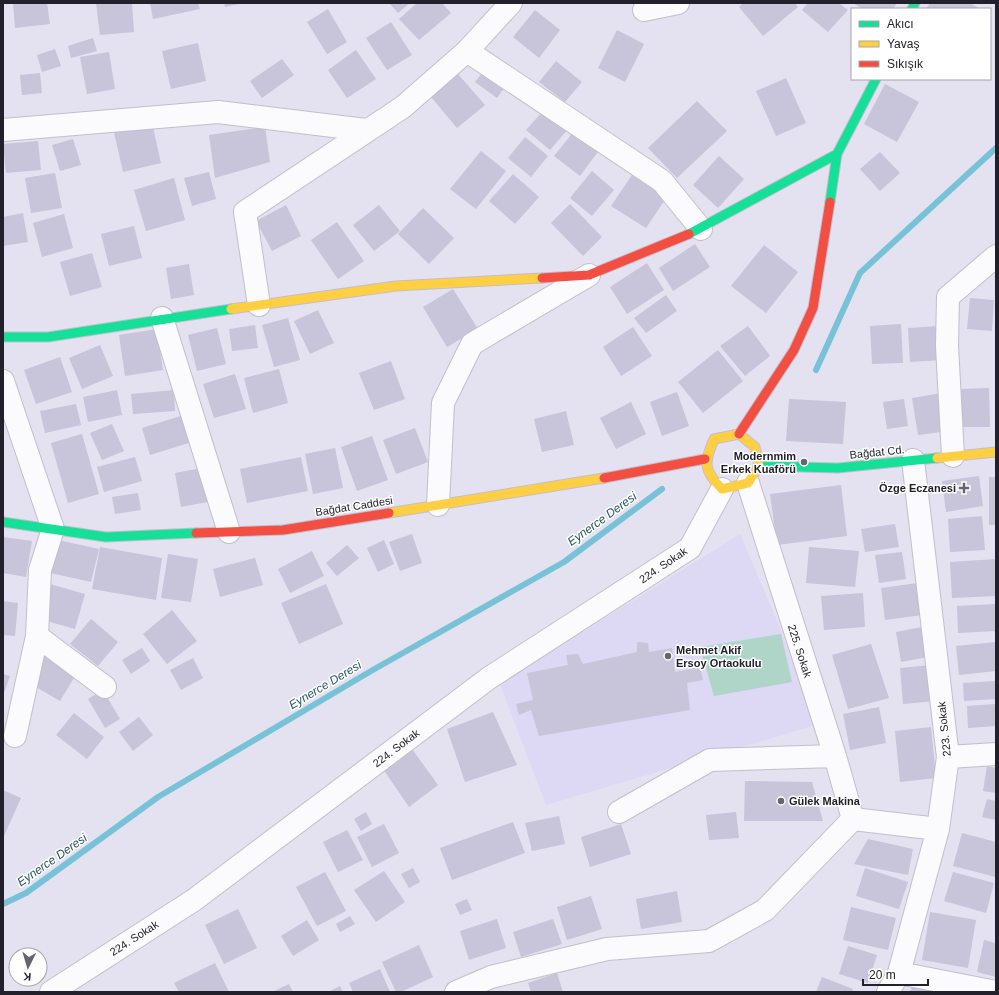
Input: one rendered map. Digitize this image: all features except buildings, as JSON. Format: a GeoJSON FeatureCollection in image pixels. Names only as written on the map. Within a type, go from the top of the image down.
{"type":"FeatureCollection","features":[{"type":"Feature","properties":{"kind":"street"},"geometry":{"type":"LineString","coordinates":[[260,305],[245,212],[366,130],[403,107],[468,51],[511,3]]}},
{"type":"Feature","properties":{"kind":"street"},"geometry":{"type":"LineString","coordinates":[[644,10],[678,3]]}},
{"type":"Feature","properties":{"kind":"street"},"geometry":{"type":"LineString","coordinates":[[468,51],[662,181],[701,229]]}},
{"type":"Feature","properties":{"kind":"street"},"geometry":{"type":"LineString","coordinates":[[722,489],[709,477],[705,460],[714,439],[739,434],[794,350],[813,308],[837,154],[875,80]]}},
{"type":"Feature","properties":{"kind":"street"},"geometry":{"type":"LineString","coordinates":[[3,130],[218,112],[366,130]]}},
{"type":"Feature","properties":{"kind":"street"},"geometry":{"type":"LineString","coordinates":[[438,505],[443,403],[472,344],[589,275],[701,229],[837,154]]}},
{"type":"Feature","properties":{"kind":"street"},"geometry":{"type":"LineString","coordinates":[[953,456],[947,346],[948,296],[996,256]]}},
{"type":"Feature","properties":{"kind":"street"},"geometry":{"type":"LineString","coordinates":[[3,336],[48,337],[162,318],[396,286],[589,275]]}},
{"type":"Feature","properties":{"kind":"street"},"geometry":{"type":"LineString","coordinates":[[162,318],[229,532]]}},
{"type":"Feature","properties":{"kind":"street"},"geometry":{"type":"LineString","coordinates":[[3,381],[53,529],[40,570],[37,636],[15,736]]}},
{"type":"Feature","properties":{"kind":"street"},"geometry":{"type":"LineString","coordinates":[[739,434],[755,447],[754,475]]}},
{"type":"Feature","properties":{"kind":"street","name":"Bağdat Cd."},"geometry":{"type":"LineString","coordinates":[[722,489],[754,475],[996,452]]}},
{"type":"Feature","properties":{"kind":"street","name":"Bağdat Caddesi"},"geometry":{"type":"LineString","coordinates":[[3,522],[106,537],[283,530],[542,489],[705,460]]}},
{"type":"Feature","properties":{"kind":"street","name":"223. Sokak"},"geometry":{"type":"LineString","coordinates":[[888,992],[898,973],[938,829],[948,757],[912,460]]}},
{"type":"Feature","properties":{"kind":"street","name":"225. Sokak"},"geometry":{"type":"LineString","coordinates":[[754,475],[853,819]]}},
{"type":"Feature","properties":{"kind":"street","name":"224. Sokak"},"geometry":{"type":"LineString","coordinates":[[51,992],[194,900],[489,678],[690,548],[722,489]]}},
{"type":"Feature","properties":{"kind":"street"},"geometry":{"type":"LineString","coordinates":[[37,636],[105,687]]}},
{"type":"Feature","properties":{"kind":"street"},"geometry":{"type":"LineString","coordinates":[[948,757],[996,754]]}},
{"type":"Feature","properties":{"kind":"street"},"geometry":{"type":"LineString","coordinates":[[619,812],[710,760],[835,756]]}},
{"type":"Feature","properties":{"kind":"street"},"geometry":{"type":"LineString","coordinates":[[456,992],[491,976],[607,949],[708,940],[765,910],[853,819],[938,829]]}},
{"type":"Feature","properties":{"kind":"street"},"geometry":{"type":"LineString","coordinates":[[898,973],[996,992]]}},
{"type":"Feature","properties":{"kind":"shaded area","name":"Mehmet Akif Ersoy Ortaokulu"},"geometry":{"type":"Polygon","coordinates":[[[740,534],[780,628],[816,725],[546,805],[500,684],[740,534]]]}},
{"type":"Feature","properties":{"kind":"green space"},"geometry":{"type":"Polygon","coordinates":[[[781,634],[792,682],[714,696],[700,647],[781,634]]]}},
{"type":"Feature","properties":{"kind":"waterway"},"geometry":{"type":"LineString","coordinates":[[816,370],[860,273],[996,148]]}},
{"type":"Feature","properties":{"kind":"waterway","name":"Eynerce Deresi"},"geometry":{"type":"LineString","coordinates":[[3,904],[26,893],[158,797],[371,671],[564,562],[662,489]]}},
{"type":"Feature","properties":{"kind":"traffic: fast"},"geometry":{"type":"LineString","coordinates":[[912,8],[915,3]]}},
{"type":"Feature","properties":{"kind":"traffic: fast"},"geometry":{"type":"LineString","coordinates":[[830,202],[837,154],[875,80]]}},
{"type":"Feature","properties":{"kind":"traffic: fast"},"geometry":{"type":"LineString","coordinates":[[689,234],[837,154]]}},
{"type":"Feature","properties":{"kind":"traffic: fast"},"geometry":{"type":"LineString","coordinates":[[3,337],[48,337],[231,309]]}},
{"type":"Feature","properties":{"kind":"traffic: fast"},"geometry":{"type":"LineString","coordinates":[[759,466],[838,468],[937,458]]}},
{"type":"Feature","properties":{"kind":"traffic: fast"},"geometry":{"type":"LineString","coordinates":[[3,522],[106,537],[196,533]]}},
{"type":"Feature","properties":{"kind":"traffic: slow"},"geometry":{"type":"LineString","coordinates":[[231,309],[396,286],[542,278]]}},
{"type":"Feature","properties":{"kind":"traffic: slow"},"geometry":{"type":"LineString","coordinates":[[739,434],[755,447],[759,466],[748,483],[722,489],[711,477],[708,471],[708,454],[714,439],[739,434]]}},
{"type":"Feature","properties":{"kind":"traffic: slow"},"geometry":{"type":"LineString","coordinates":[[937,458],[996,452]]}},
{"type":"Feature","properties":{"kind":"traffic: slow"},"geometry":{"type":"LineString","coordinates":[[389,513],[604,478]]}},
{"type":"Feature","properties":{"kind":"traffic: jam"},"geometry":{"type":"LineString","coordinates":[[739,434],[794,350],[813,308],[830,202]]}},
{"type":"Feature","properties":{"kind":"traffic: jam"},"geometry":{"type":"LineString","coordinates":[[542,278],[589,275],[689,234]]}},
{"type":"Feature","properties":{"kind":"traffic: jam"},"geometry":{"type":"LineString","coordinates":[[604,478],[705,459]]}},
{"type":"Feature","properties":{"kind":"traffic: jam"},"geometry":{"type":"LineString","coordinates":[[196,533],[283,530],[389,513]]}},
{"type":"Feature","properties":{"kind":"place","name":"Modernmim Erkek Kuaförü"},"geometry":{"type":"Point","coordinates":[804,462]}},
{"type":"Feature","properties":{"kind":"place","name":"Özge Eczanesi"},"geometry":{"type":"Point","coordinates":[964,488]}},
{"type":"Feature","properties":{"kind":"place","name":"Mehmet Akif Ersoy Ortaokulu"},"geometry":{"type":"Point","coordinates":[668,656]}},
{"type":"Feature","properties":{"kind":"place","name":"Gülek Makina"},"geometry":{"type":"Point","coordinates":[781,801]}}]}
